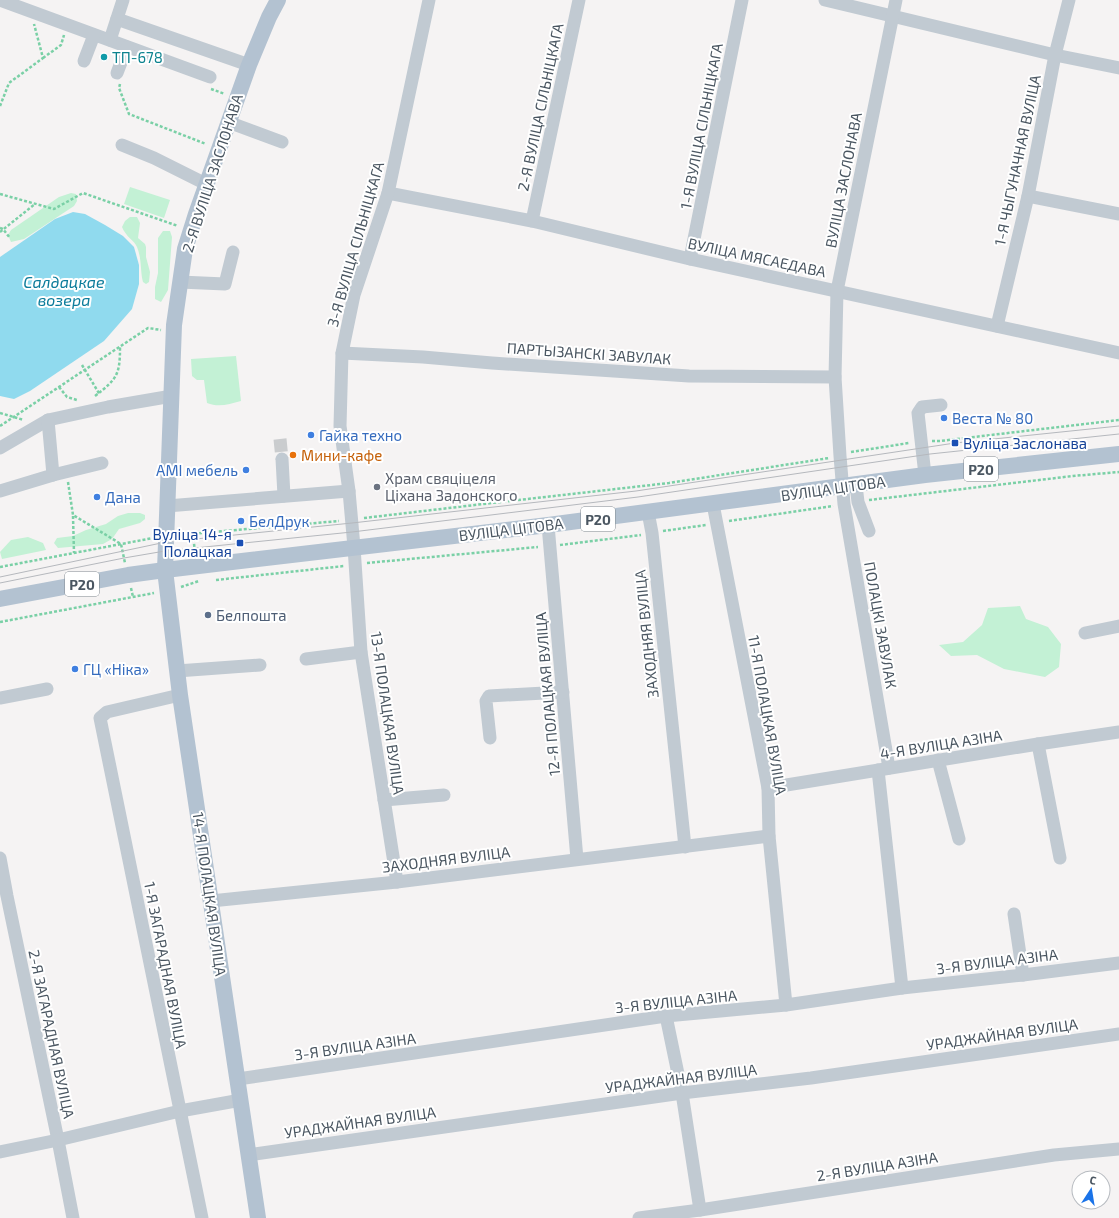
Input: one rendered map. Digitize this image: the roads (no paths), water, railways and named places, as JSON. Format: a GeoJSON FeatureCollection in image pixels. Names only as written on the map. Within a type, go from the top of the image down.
{"type":"FeatureCollection","features":[{"type":"Feature","properties":{"kind":"main road","name":"2-Я ВУЛІЦА ЗАСЛОНАВА"},"geometry":{"type":"LineString","coordinates":[[165,570],[174,325],[185,249],[206,184],[249,65],[269,17],[278,0]]}},
{"type":"Feature","properties":{"kind":"main road","name":"ВУЛІЦА ЦІТОВА"},"geometry":{"type":"LineString","coordinates":[[0,599],[128,575],[165,570],[548,525],[925,475],[1119,454]]}},
{"type":"Feature","properties":{"kind":"main road","name":"14-Я ПОЛАЦКАЯ ВУЛІЦА"},"geometry":{"type":"LineString","coordinates":[[165,570],[180,695],[258,1218]]}},
{"type":"Feature","properties":{"kind":"street"},"geometry":{"type":"LineString","coordinates":[[0,0],[110,40],[208,83]]}},
{"type":"Feature","properties":{"kind":"street"},"geometry":{"type":"LineString","coordinates":[[110,40],[123,0]]}},
{"type":"Feature","properties":{"kind":"street","name":"3-Я ВУЛІЦА СІЛЬНІЦКАГА"},"geometry":{"type":"LineString","coordinates":[[354,547],[349,491],[340,426],[342,354],[354,295],[388,193],[429,0]]}},
{"type":"Feature","properties":{"kind":"street","name":"2-Я ВУЛІЦА СІЛЬНІЦКАГА"},"geometry":{"type":"LineString","coordinates":[[532,221],[579,0]]}},
{"type":"Feature","properties":{"kind":"street","name":"1-Я ВУЛІЦА СІЛЬНІЦКАГА"},"geometry":{"type":"LineString","coordinates":[[690,259],[742,0]]}},
{"type":"Feature","properties":{"kind":"street"},"geometry":{"type":"LineString","coordinates":[[825,0],[1055,55],[1119,68]]}},
{"type":"Feature","properties":{"kind":"street","name":"ВУЛІЦА ЗАСЛОНАВА"},"geometry":{"type":"LineString","coordinates":[[849,486],[840,456],[835,378],[837,291],[896,0]]}},
{"type":"Feature","properties":{"kind":"street","name":"1-Я ЧЫГУНАЧНАЯ ВУЛІЦА"},"geometry":{"type":"LineString","coordinates":[[997,326],[1028,196],[1055,55],[1068,0]]}},
{"type":"Feature","properties":{"kind":"street"},"geometry":{"type":"LineString","coordinates":[[117,19],[249,65]]}},
{"type":"Feature","properties":{"kind":"street"},"geometry":{"type":"LineString","coordinates":[[84,61],[94,35]]}},
{"type":"Feature","properties":{"kind":"street"},"geometry":{"type":"LineString","coordinates":[[119,77],[127,47]]}},
{"type":"Feature","properties":{"kind":"street"},"geometry":{"type":"LineString","coordinates":[[228,122],[282,142]]}},
{"type":"Feature","properties":{"kind":"street"},"geometry":{"type":"LineString","coordinates":[[122,145],[154,158],[206,184]]}},
{"type":"Feature","properties":{"kind":"street","name":"ВУЛІЦА МЯСАЕДАВА"},"geometry":{"type":"LineString","coordinates":[[388,193],[532,221],[690,259],[1119,352]]}},
{"type":"Feature","properties":{"kind":"street"},"geometry":{"type":"LineString","coordinates":[[1028,196],[1119,214]]}},
{"type":"Feature","properties":{"kind":"street"},"geometry":{"type":"LineString","coordinates":[[180,282],[224,284],[233,252]]}},
{"type":"Feature","properties":{"kind":"street","name":"ПАРТЫЗАНСКІ ЗАВУЛАК"},"geometry":{"type":"LineString","coordinates":[[342,354],[423,357],[689,376],[835,378]]}},
{"type":"Feature","properties":{"kind":"street"},"geometry":{"type":"LineString","coordinates":[[0,448],[44,422],[108,407],[172,396]]}},
{"type":"Feature","properties":{"kind":"street"},"geometry":{"type":"LineString","coordinates":[[925,475],[918,413],[922,407],[941,405]]}},
{"type":"Feature","properties":{"kind":"street"},"geometry":{"type":"LineString","coordinates":[[44,422],[53,475]]}},
{"type":"Feature","properties":{"kind":"street"},"geometry":{"type":"LineString","coordinates":[[282,459],[284,496]]}},
{"type":"Feature","properties":{"kind":"street"},"geometry":{"type":"LineString","coordinates":[[0,491],[53,475],[102,463]]}},
{"type":"Feature","properties":{"kind":"street"},"geometry":{"type":"LineString","coordinates":[[849,486],[858,502],[869,531]]}},
{"type":"Feature","properties":{"kind":"street","name":"ПОЛАЦКІ ЗАВУЛАК"},"geometry":{"type":"LineString","coordinates":[[849,486],[844,504],[884,769],[902,988]]}},
{"type":"Feature","properties":{"kind":"street"},"geometry":{"type":"LineString","coordinates":[[167,506],[349,491]]}},
{"type":"Feature","properties":{"kind":"street","name":"11-Я ПОЛАЦКАЯ ВУЛІЦА"},"geometry":{"type":"LineString","coordinates":[[713,504],[768,788],[769,836],[786,1005]]}},
{"type":"Feature","properties":{"kind":"street","name":"ЗАХОДНЯЯ ВУЛІЦА"},"geometry":{"type":"LineString","coordinates":[[648,512],[652,533],[685,847]]}},
{"type":"Feature","properties":{"kind":"street","name":"12-Я ПОЛАЦКАЯ ВУЛІЦА"},"geometry":{"type":"LineString","coordinates":[[548,525],[577,859]]}},
{"type":"Feature","properties":{"kind":"street","name":"13-Я ПОЛАЦКАЯ ВУЛІЦА"},"geometry":{"type":"LineString","coordinates":[[354,547],[361,652],[397,882]]}},
{"type":"Feature","properties":{"kind":"street"},"geometry":{"type":"LineString","coordinates":[[1086,633],[1119,626]]}},
{"type":"Feature","properties":{"kind":"street"},"geometry":{"type":"LineString","coordinates":[[306,659],[361,652]]}},
{"type":"Feature","properties":{"kind":"street"},"geometry":{"type":"LineString","coordinates":[[177,671],[260,665]]}},
{"type":"Feature","properties":{"kind":"street"},"geometry":{"type":"LineString","coordinates":[[0,698],[47,689]]}},
{"type":"Feature","properties":{"kind":"street"},"geometry":{"type":"LineString","coordinates":[[490,738],[486,701],[489,696],[563,692]]}},
{"type":"Feature","properties":{"kind":"street","name":"1-Я ЗАГАРАДНАЯ ВУЛІЦА"},"geometry":{"type":"LineString","coordinates":[[180,695],[107,712],[100,718],[202,1218]]}},
{"type":"Feature","properties":{"kind":"street","name":"4-Я ВУЛІЦА АЗІНА"},"geometry":{"type":"LineString","coordinates":[[768,788],[1119,732]]}},
{"type":"Feature","properties":{"kind":"street"},"geometry":{"type":"LineString","coordinates":[[1038,744],[1060,858]]}},
{"type":"Feature","properties":{"kind":"street"},"geometry":{"type":"LineString","coordinates":[[938,760],[959,839]]}},
{"type":"Feature","properties":{"kind":"street"},"geometry":{"type":"LineString","coordinates":[[384,800],[444,795]]}},
{"type":"Feature","properties":{"kind":"street","name":"ЗАХОДНЯЯ ВУЛІЦА"},"geometry":{"type":"LineString","coordinates":[[211,901],[397,882],[769,836]]}},
{"type":"Feature","properties":{"kind":"street","name":"2-Я ЗАГАРАДНАЯ ВУЛІЦА"},"geometry":{"type":"LineString","coordinates":[[0,858],[73,1218]]}},
{"type":"Feature","properties":{"kind":"street"},"geometry":{"type":"LineString","coordinates":[[1014,914],[1023,975]]}},
{"type":"Feature","properties":{"kind":"street","name":"3-Я ВУЛІЦА АЗІНА"},"geometry":{"type":"LineString","coordinates":[[238,1079],[666,1016],[786,1005],[902,988],[1119,963]]}},
{"type":"Feature","properties":{"kind":"street"},"geometry":{"type":"LineString","coordinates":[[666,1016],[682,1093],[700,1210]]}},
{"type":"Feature","properties":{"kind":"street","name":"УРАДЖАЙНАЯ ВУЛІЦА"},"geometry":{"type":"LineString","coordinates":[[248,1155],[682,1093],[811,1078],[1119,1034]]}},
{"type":"Feature","properties":{"kind":"street"},"geometry":{"type":"LineString","coordinates":[[0,1152],[180,1111],[241,1100]]}},
{"type":"Feature","properties":{"kind":"street","name":"2-Я ВУЛІЦА АЗІНА"},"geometry":{"type":"LineString","coordinates":[[640,1218],[1046,1157],[1119,1149]]}},
{"type":"Feature","properties":{"kind":"water","name":"Салдацкае возера"},"geometry":{"type":"Polygon","coordinates":[[[73,212],[85,214],[105,225],[123,236],[134,247],[139,265],[139,284],[132,309],[104,341],[30,391],[14,399],[0,396],[0,257],[55,219],[73,212]]]}},
{"type":"Feature","properties":{"kind":"tunnel"},"geometry":{"type":"LineString","coordinates":[[280,439],[282,459]]}},
{"type":"Feature","properties":{"kind":"tram line"},"geometry":{"type":"LineString","coordinates":[[0,577],[166,542],[636,491],[955,443],[1119,426]]}},
{"type":"Feature","properties":{"kind":"tram line"},"geometry":{"type":"LineString","coordinates":[[0,583],[165,551],[352,532],[638,497],[930,454],[1119,434]]}},
{"type":"Feature","properties":{"kind":"place","name":"ТП-678"},"geometry":{"type":"Point","coordinates":[104,57]}},
{"type":"Feature","properties":{"kind":"place","name":"Веста № 80"},"geometry":{"type":"Point","coordinates":[944,418]}},
{"type":"Feature","properties":{"kind":"place","name":"Гайка техно"},"geometry":{"type":"Point","coordinates":[311,435]}},
{"type":"Feature","properties":{"kind":"place","name":"Вуліца Заслонава"},"geometry":{"type":"Point","coordinates":[955,443]}},
{"type":"Feature","properties":{"kind":"place","name":"Мини-кафе"},"geometry":{"type":"Point","coordinates":[293,455]}},
{"type":"Feature","properties":{"kind":"place","name":"AMI мебель"},"geometry":{"type":"Point","coordinates":[246,470]}},
{"type":"Feature","properties":{"kind":"place","name":"Храм свяціцеля Ціхана Задонского"},"geometry":{"type":"Point","coordinates":[377,487]}},
{"type":"Feature","properties":{"kind":"place","name":"Дана"},"geometry":{"type":"Point","coordinates":[97,497]}},
{"type":"Feature","properties":{"kind":"place","name":"БелДрук"},"geometry":{"type":"Point","coordinates":[241,521]}},
{"type":"Feature","properties":{"kind":"place","name":"Вуліца 14-я Полацкая"},"geometry":{"type":"Point","coordinates":[240,543]}},
{"type":"Feature","properties":{"kind":"place","name":"Белпошта"},"geometry":{"type":"Point","coordinates":[208,615]}},
{"type":"Feature","properties":{"kind":"place","name":"ГЦ «Ніка»"},"geometry":{"type":"Point","coordinates":[75,669]}}]}
